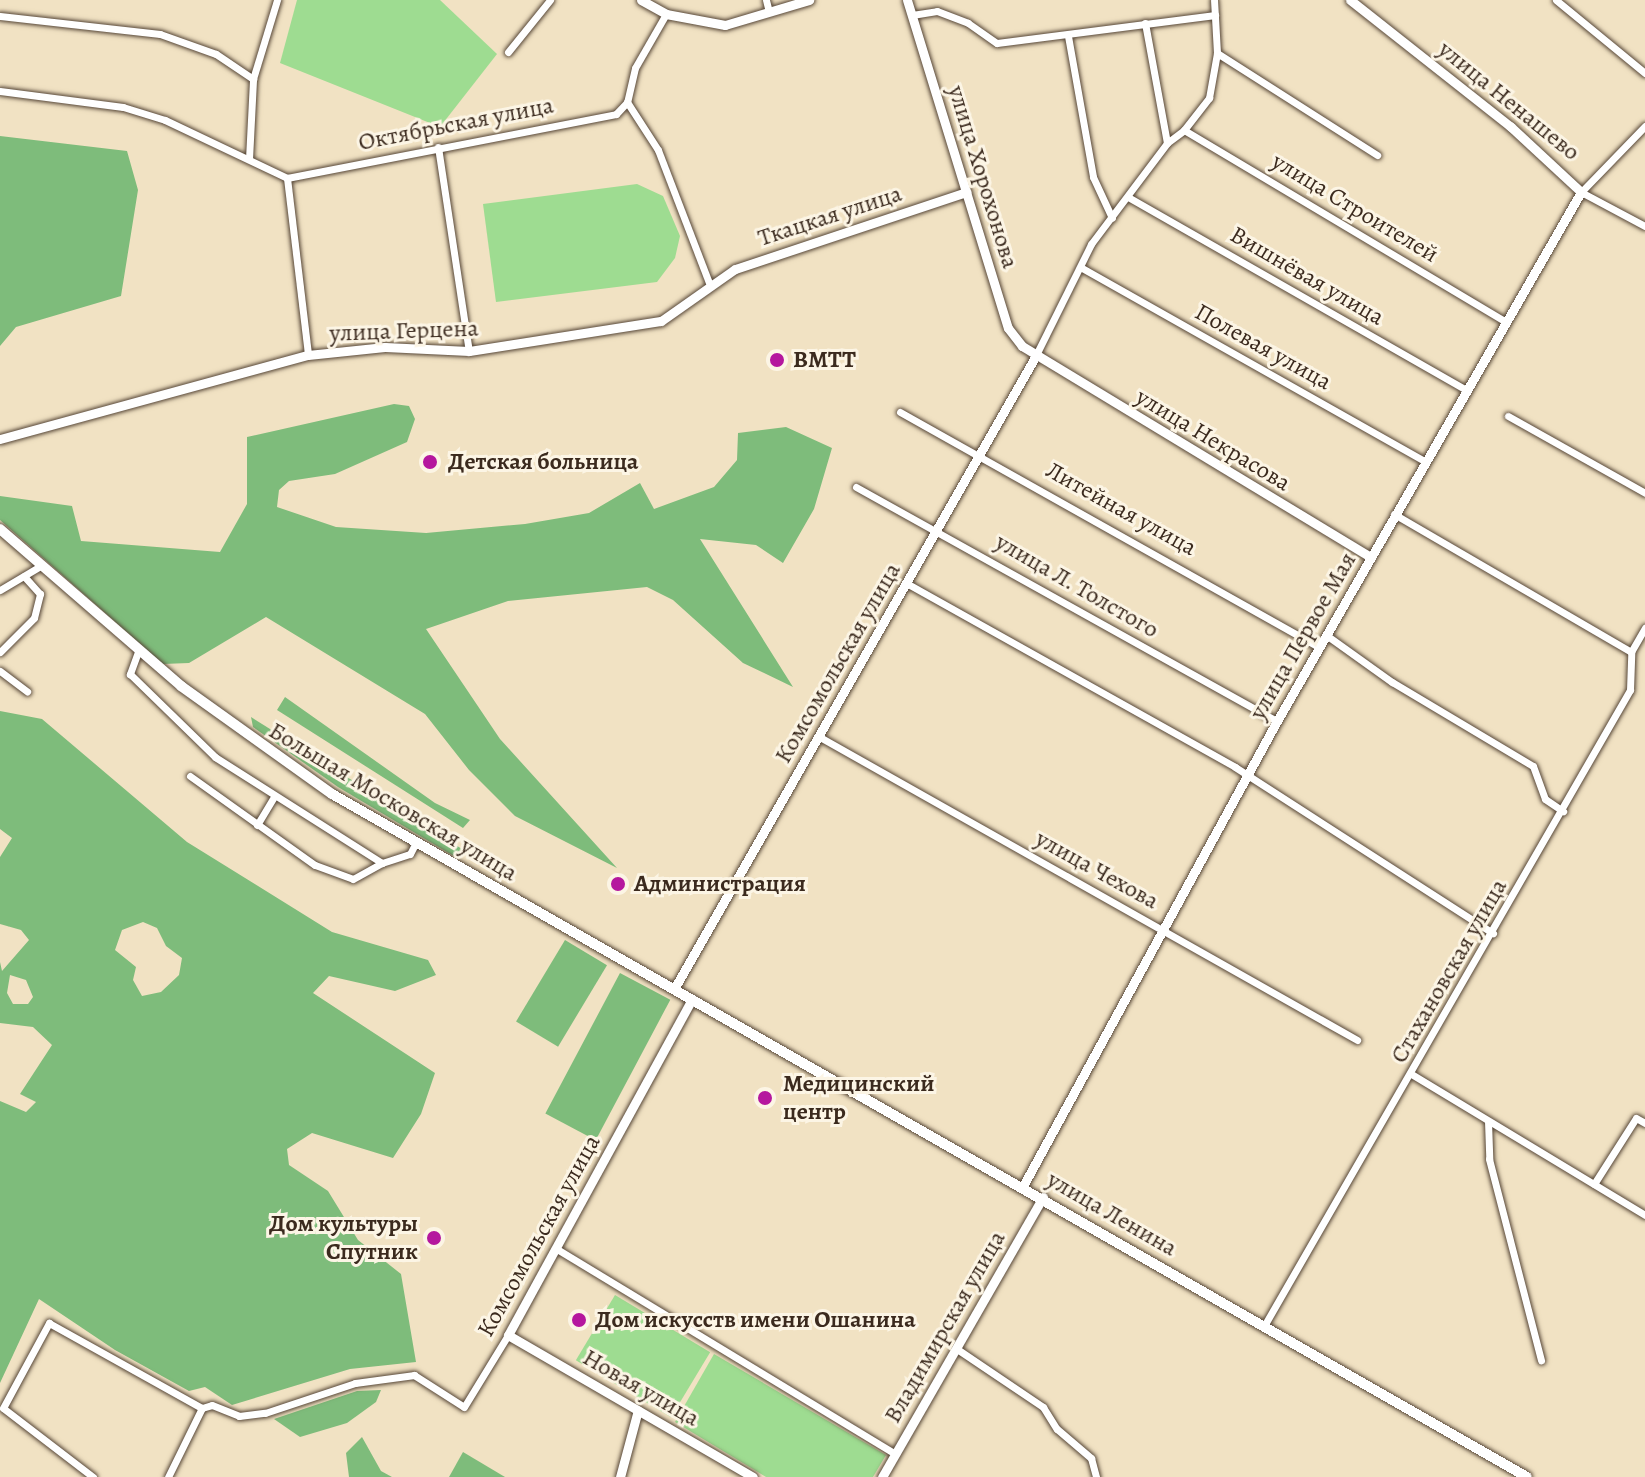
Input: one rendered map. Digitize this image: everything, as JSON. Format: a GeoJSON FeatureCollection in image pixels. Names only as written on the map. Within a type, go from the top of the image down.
{"type":"FeatureCollection","features":[{"type":"Feature","properties":{"kind":"main road","name":"Большая Московская улица"},"geometry":{"type":"LineString","coordinates":[[0,529],[139,649],[250,739],[415,844],[674,989]]}},
{"type":"Feature","properties":{"kind":"main road","name":"улица Ленина"},"geometry":{"type":"LineString","coordinates":[[674,989],[1043,1197],[1527,1477]]}},
{"type":"Feature","properties":{"kind":"street"},"geometry":{"type":"LineString","coordinates":[[249,159],[253,79],[277,0]]}},
{"type":"Feature","properties":{"kind":"street"},"geometry":{"type":"LineString","coordinates":[[508,52],[550,0]]}},
{"type":"Feature","properties":{"kind":"street"},"geometry":{"type":"LineString","coordinates":[[641,0],[666,14],[725,25],[809,0]]}},
{"type":"Feature","properties":{"kind":"street"},"geometry":{"type":"LineString","coordinates":[[766,0],[769,12]]}},
{"type":"Feature","properties":{"kind":"street","name":"улица Хорохонова"},"geometry":{"type":"LineString","coordinates":[[907,0],[1008,328],[1035,357]]}},
{"type":"Feature","properties":{"kind":"street"},"geometry":{"type":"LineString","coordinates":[[1035,357],[1082,268],[1086,252],[1167,143],[1184,130],[1214,88],[1217,53],[1214,0]]}},
{"type":"Feature","properties":{"kind":"street","name":"улица Ненашево"},"geometry":{"type":"LineString","coordinates":[[1350,0],[1523,136],[1581,192],[1645,226]]}},
{"type":"Feature","properties":{"kind":"street"},"geometry":{"type":"LineString","coordinates":[[1556,0],[1645,73]]}},
{"type":"Feature","properties":{"kind":"street"},"geometry":{"type":"LineString","coordinates":[[912,15],[937,11],[968,23],[997,43],[1215,15]]}},
{"type":"Feature","properties":{"kind":"street"},"geometry":{"type":"LineString","coordinates":[[666,14],[635,68],[627,102],[658,150],[709,283]]}},
{"type":"Feature","properties":{"kind":"street"},"geometry":{"type":"LineString","coordinates":[[0,16],[160,34],[216,54],[253,79]]}},
{"type":"Feature","properties":{"kind":"street"},"geometry":{"type":"LineString","coordinates":[[1145,23],[1167,143]]}},
{"type":"Feature","properties":{"kind":"street"},"geometry":{"type":"LineString","coordinates":[[1068,36],[1093,177],[1112,218]]}},
{"type":"Feature","properties":{"kind":"street"},"geometry":{"type":"LineString","coordinates":[[1217,53],[1377,155]]}},
{"type":"Feature","properties":{"kind":"street"},"geometry":{"type":"LineString","coordinates":[[0,91],[123,107],[287,178],[308,355]]}},
{"type":"Feature","properties":{"kind":"street","name":"Октябрьская улица"},"geometry":{"type":"LineString","coordinates":[[287,178],[616,114],[627,102]]}},
{"type":"Feature","properties":{"kind":"street","name":"улица Первое Мая"},"geometry":{"type":"LineString","coordinates":[[1023,1186],[1166,931],[1277,721],[1505,321],[1581,192],[1645,126]]}},
{"type":"Feature","properties":{"kind":"street","name":"улица Строителей"},"geometry":{"type":"LineString","coordinates":[[1184,130],[1505,321]]}},
{"type":"Feature","properties":{"kind":"street"},"geometry":{"type":"LineString","coordinates":[[438,147],[469,351]]}},
{"type":"Feature","properties":{"kind":"street","name":"Ткацкая улица"},"geometry":{"type":"LineString","coordinates":[[709,283],[762,259],[967,192]]}},
{"type":"Feature","properties":{"kind":"street","name":"Вишнёвая улица"},"geometry":{"type":"LineString","coordinates":[[1128,197],[1466,390]]}},
{"type":"Feature","properties":{"kind":"street","name":"Полевая улица"},"geometry":{"type":"LineString","coordinates":[[1082,268],[1424,461]]}},
{"type":"Feature","properties":{"kind":"street","name":"улица Герцена"},"geometry":{"type":"LineString","coordinates":[[0,439],[308,355],[385,347],[469,351],[661,321],[683,310],[709,283]]}},
{"type":"Feature","properties":{"kind":"street","name":"Комсомольская улица"},"geometry":{"type":"LineString","coordinates":[[674,989],[982,455],[1035,357]]}},
{"type":"Feature","properties":{"kind":"street","name":"улица Некрасова"},"geometry":{"type":"LineString","coordinates":[[1035,357],[1371,557]]}},
{"type":"Feature","properties":{"kind":"street","name":"Литейная улица"},"geometry":{"type":"LineString","coordinates":[[900,412],[982,455],[1319,647]]}},
{"type":"Feature","properties":{"kind":"street"},"geometry":{"type":"LineString","coordinates":[[1508,416],[1645,493]]}},
{"type":"Feature","properties":{"kind":"street","name":"улица Л. Толстого"},"geometry":{"type":"LineString","coordinates":[[856,487],[938,529],[1277,721]]}},
{"type":"Feature","properties":{"kind":"street"},"geometry":{"type":"LineString","coordinates":[[1394,514],[1631,652]]}},
{"type":"Feature","properties":{"kind":"street"},"geometry":{"type":"LineString","coordinates":[[0,590],[42,565]]}},
{"type":"Feature","properties":{"kind":"street"},"geometry":{"type":"LineString","coordinates":[[0,652],[34,618],[40,594],[24,576]]}},
{"type":"Feature","properties":{"kind":"street"},"geometry":{"type":"LineString","coordinates":[[908,584],[1246,777],[1493,933]]}},
{"type":"Feature","properties":{"kind":"street","name":"Стахановская улица"},"geometry":{"type":"LineString","coordinates":[[1264,1326],[1413,1075],[1630,690],[1631,652],[1645,628]]}},
{"type":"Feature","properties":{"kind":"street"},"geometry":{"type":"LineString","coordinates":[[1326,635],[1392,682],[1533,766],[1545,799],[1563,811]]}},
{"type":"Feature","properties":{"kind":"street"},"geometry":{"type":"LineString","coordinates":[[139,649],[130,674],[215,757],[382,863]]}},
{"type":"Feature","properties":{"kind":"street"},"geometry":{"type":"LineString","coordinates":[[0,671],[27,691]]}},
{"type":"Feature","properties":{"kind":"street","name":"улица Чехова"},"geometry":{"type":"LineString","coordinates":[[818,736],[1357,1040]]}},
{"type":"Feature","properties":{"kind":"street"},"geometry":{"type":"LineString","coordinates":[[190,776],[315,865],[353,879],[382,863],[410,854],[415,844]]}},
{"type":"Feature","properties":{"kind":"street"},"geometry":{"type":"LineString","coordinates":[[257,825],[274,797]]}},
{"type":"Feature","properties":{"kind":"street","name":"Комсомольская улица"},"geometry":{"type":"LineString","coordinates":[[202,1408],[212,1405],[239,1416],[265,1413],[355,1383],[414,1375],[464,1407],[557,1249],[692,999]]}},
{"type":"Feature","properties":{"kind":"street"},"geometry":{"type":"LineString","coordinates":[[1413,1075],[1645,1215]]}},
{"type":"Feature","properties":{"kind":"street"},"geometry":{"type":"LineString","coordinates":[[1594,1184],[1636,1118],[1645,1123]]}},
{"type":"Feature","properties":{"kind":"street"},"geometry":{"type":"LineString","coordinates":[[1488,1121],[1489,1159],[1541,1360]]}},
{"type":"Feature","properties":{"kind":"street","name":"Владимирская улица"},"geometry":{"type":"LineString","coordinates":[[882,1477],[1043,1197]]}},
{"type":"Feature","properties":{"kind":"street"},"geometry":{"type":"LineString","coordinates":[[557,1249],[896,1454]]}},
{"type":"Feature","properties":{"kind":"street"},"geometry":{"type":"LineString","coordinates":[[93,1477],[3,1408],[49,1323],[202,1408],[168,1477]]}},
{"type":"Feature","properties":{"kind":"street","name":"Новая улица"},"geometry":{"type":"LineString","coordinates":[[508,1335],[753,1477]]}},
{"type":"Feature","properties":{"kind":"street"},"geometry":{"type":"LineString","coordinates":[[957,1349],[1043,1407],[1057,1429],[1091,1458],[1096,1477]]}},
{"type":"Feature","properties":{"kind":"street"},"geometry":{"type":"LineString","coordinates":[[620,1477],[638,1410]]}},
{"type":"Feature","properties":{"kind":"green space"},"geometry":{"type":"Polygon","coordinates":[[[297,0],[440,0],[497,54],[440,127],[280,63],[297,0]]]}},
{"type":"Feature","properties":{"kind":"green space"},"geometry":{"type":"Polygon","coordinates":[[[0,136],[127,151],[138,190],[121,296],[16,327],[0,346],[0,136]]]}},
{"type":"Feature","properties":{"kind":"green space"},"geometry":{"type":"Polygon","coordinates":[[[637,184],[663,196],[680,236],[675,258],[657,282],[496,302],[483,204],[637,184]]]}},
{"type":"Feature","properties":{"kind":"green space"},"geometry":{"type":"Polygon","coordinates":[[[394,404],[409,406],[415,419],[407,442],[335,474],[289,481],[279,490],[277,507],[336,527],[426,533],[525,524],[589,513],[640,483],[654,509],[714,487],[737,460],[738,433],[786,427],[832,448],[814,509],[783,563],[756,545],[700,539],[793,687],[743,663],[673,600],[647,587],[508,601],[426,629],[500,739],[617,868],[515,816],[469,770],[425,714],[266,617],[189,663],[163,664],[0,520],[0,496],[72,506],[81,541],[220,552],[247,504],[247,437],[394,404]]]}},
{"type":"Feature","properties":{"kind":"green space"},"geometry":{"type":"Polygon","coordinates":[[[285,697],[435,803],[470,820],[463,828],[277,710],[285,697]]]}},
{"type":"Feature","properties":{"kind":"green space"},"geometry":{"type":"Polygon","coordinates":[[[0,711],[42,719],[187,842],[332,932],[428,960],[436,975],[395,991],[329,976],[313,993],[435,1073],[421,1114],[393,1158],[312,1133],[287,1149],[289,1165],[328,1191],[358,1240],[401,1274],[416,1362],[350,1369],[232,1405],[205,1387],[189,1391],[115,1350],[39,1299],[0,1383],[0,1101],[26,1112],[36,1102],[20,1094],[52,1045],[33,1027],[0,1023],[0,962],[2,971],[29,940],[21,930],[0,924],[0,857],[12,838],[0,829],[0,711]],[[143,922],[122,930],[115,950],[136,967],[133,980],[142,996],[161,992],[179,975],[182,958],[166,946],[157,928],[143,922]],[[10,975],[7,993],[13,1004],[28,1004],[33,997],[26,980],[10,975]]]}},
{"type":"Feature","properties":{"kind":"green space"},"geometry":{"type":"Polygon","coordinates":[[[251,717],[462,849],[457,858],[338,787],[253,727],[251,717]]]}},
{"type":"Feature","properties":{"kind":"green space"},"geometry":{"type":"Polygon","coordinates":[[[565,940],[607,965],[558,1047],[516,1021],[565,940]]]}},
{"type":"Feature","properties":{"kind":"green space"},"geometry":{"type":"Polygon","coordinates":[[[620,973],[670,1000],[596,1140],[545,1113],[620,973]]]}},
{"type":"Feature","properties":{"kind":"green space"},"geometry":{"type":"Polygon","coordinates":[[[615,1295],[710,1352],[671,1417],[576,1360],[615,1295]]]}},
{"type":"Feature","properties":{"kind":"green space"},"geometry":{"type":"Polygon","coordinates":[[[714,1354],[886,1455],[873,1477],[766,1477],[675,1422],[714,1354]]]}},
{"type":"Feature","properties":{"kind":"green space"},"geometry":{"type":"Polygon","coordinates":[[[381,1390],[376,1402],[347,1423],[300,1437],[274,1419],[357,1391],[381,1390]]]}},
{"type":"Feature","properties":{"kind":"green space"},"geometry":{"type":"Polygon","coordinates":[[[362,1437],[381,1471],[392,1477],[349,1477],[346,1453],[362,1437]]]}},
{"type":"Feature","properties":{"kind":"green space"},"geometry":{"type":"Polygon","coordinates":[[[463,1452],[505,1477],[449,1477],[463,1452]]]}},
{"type":"Feature","properties":{"kind":"place","name":"ВМТТ"},"geometry":{"type":"Point","coordinates":[777,360]}},
{"type":"Feature","properties":{"kind":"place","name":"Детская больница"},"geometry":{"type":"Point","coordinates":[430,462]}},
{"type":"Feature","properties":{"kind":"place","name":"Администрация"},"geometry":{"type":"Point","coordinates":[618,884]}},
{"type":"Feature","properties":{"kind":"place","name":"Медицинский центр"},"geometry":{"type":"Point","coordinates":[765,1098]}},
{"type":"Feature","properties":{"kind":"place","name":"Дом культуры Спутник"},"geometry":{"type":"Point","coordinates":[434,1238]}},
{"type":"Feature","properties":{"kind":"place","name":"Дом искусств имени Ошанина"},"geometry":{"type":"Point","coordinates":[579,1320]}}]}
